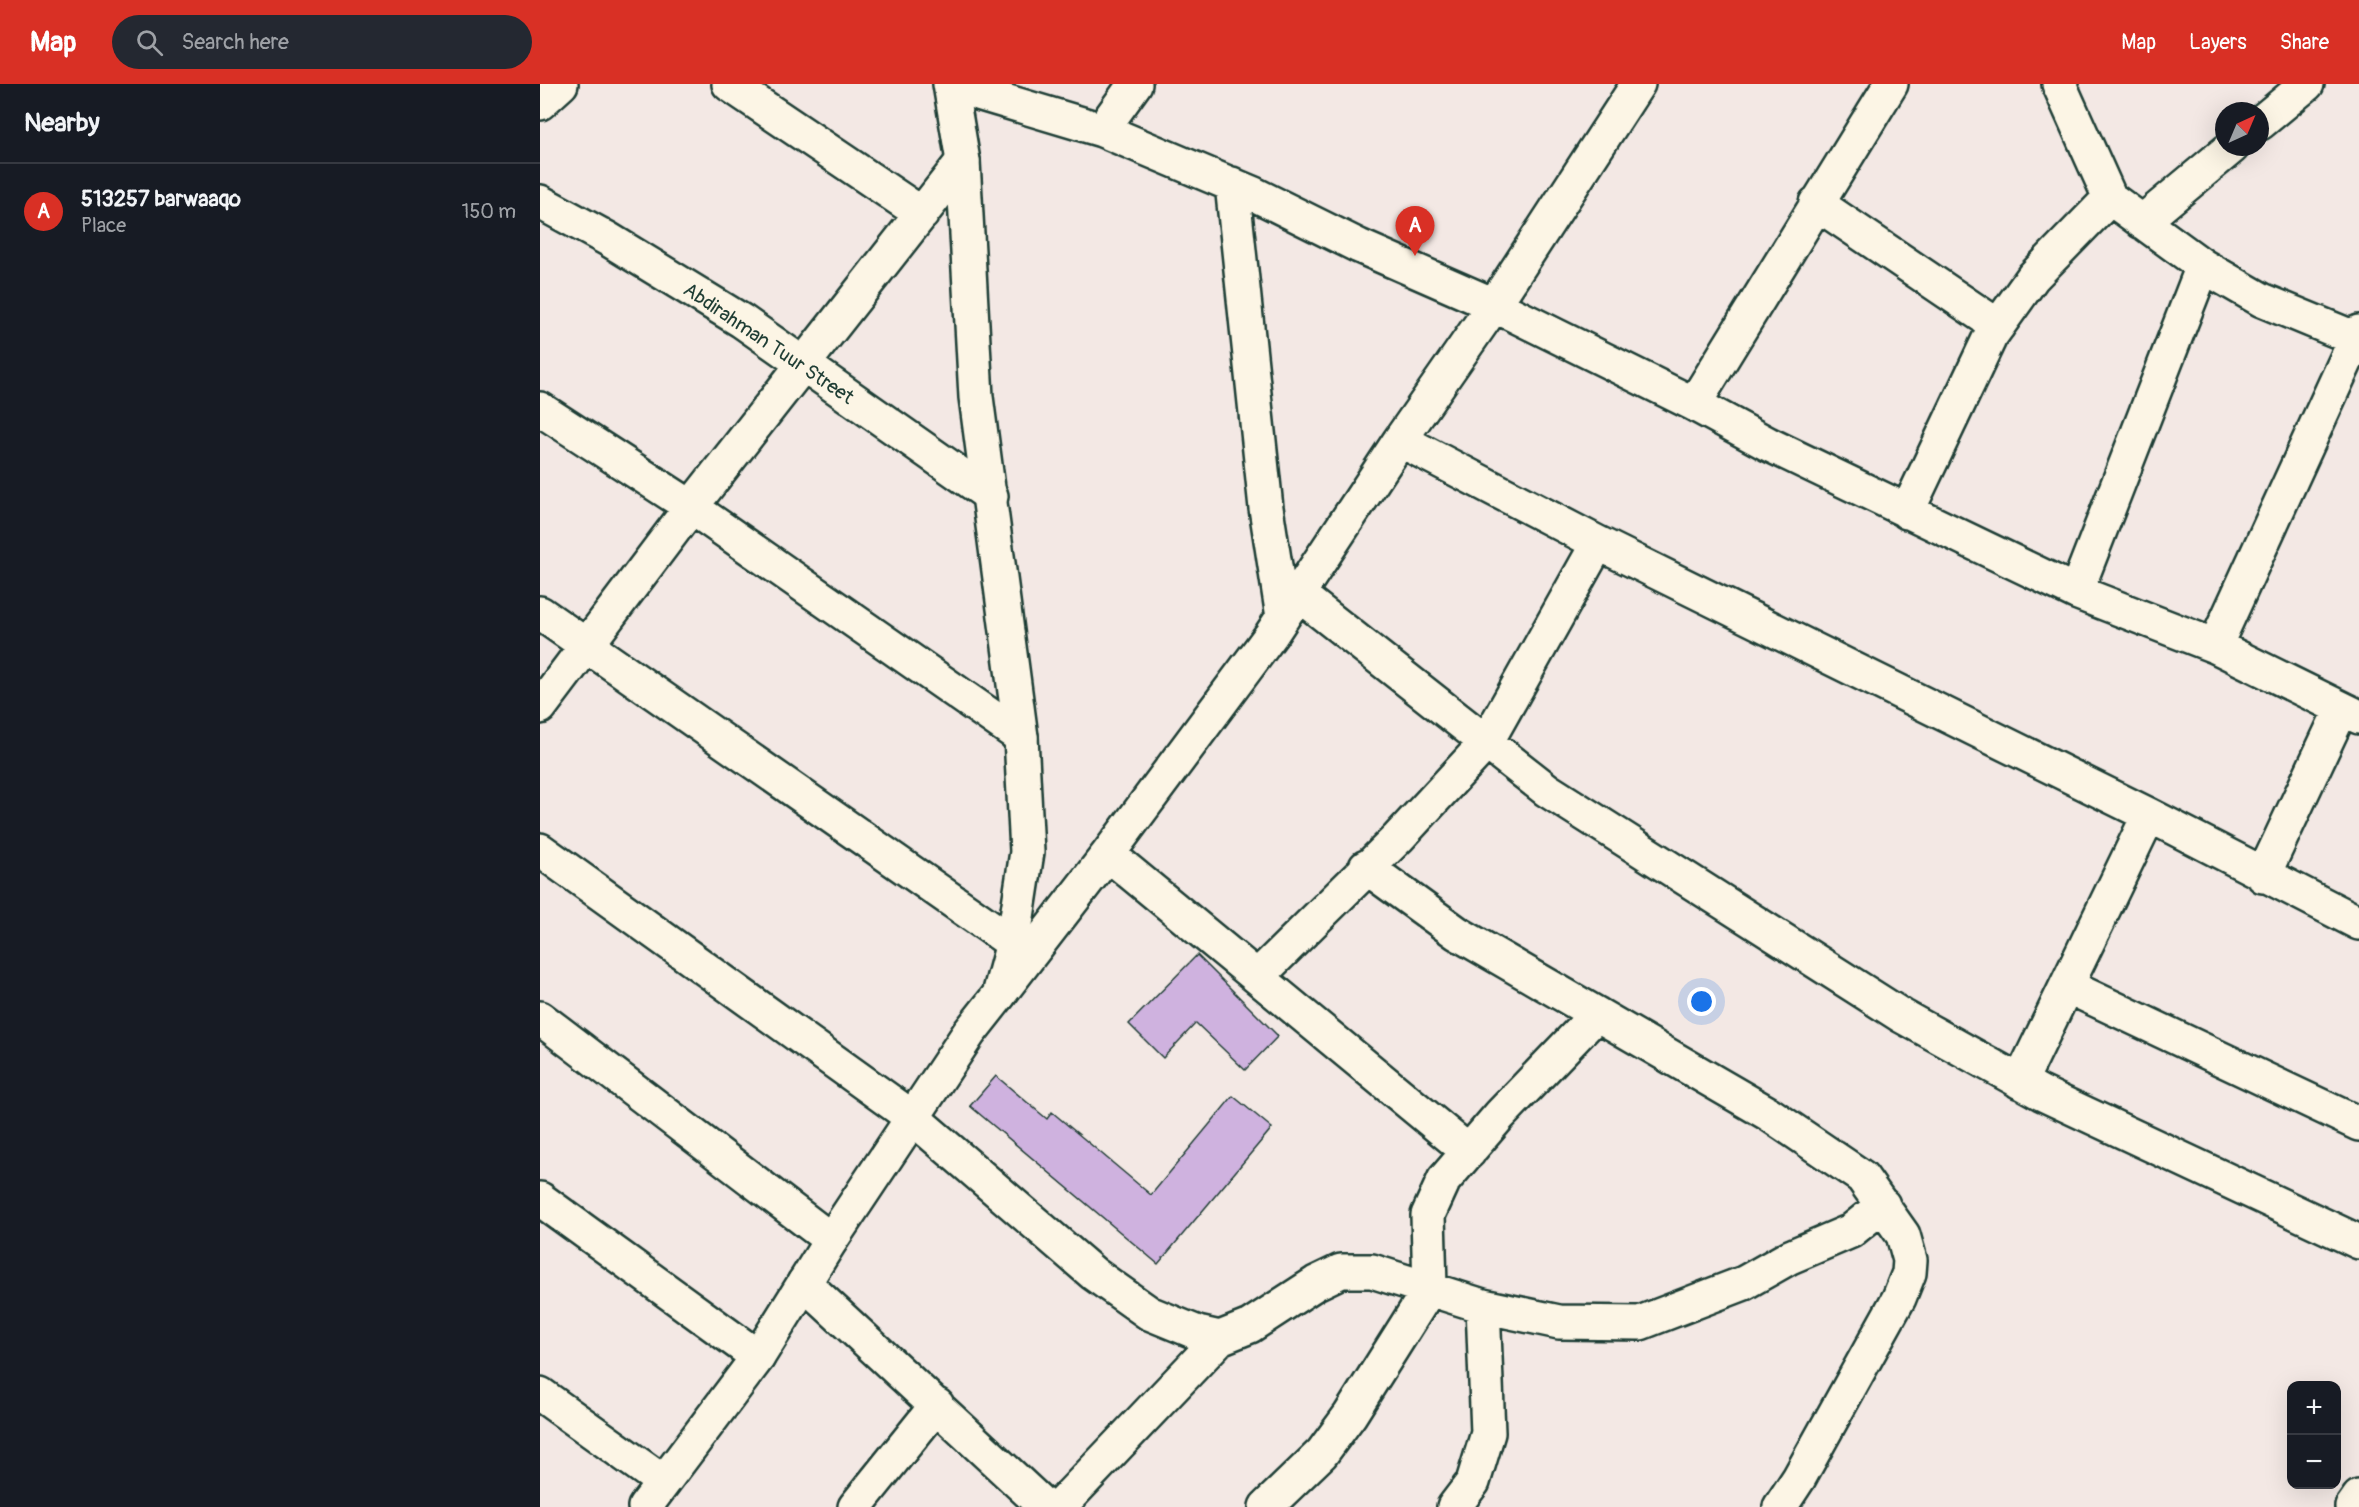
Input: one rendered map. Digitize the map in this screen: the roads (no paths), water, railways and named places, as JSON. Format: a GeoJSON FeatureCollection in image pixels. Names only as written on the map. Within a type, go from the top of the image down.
{"type":"FeatureCollection","features":[{"type":"Feature","properties":{"kind":"street"},"geometry":{"type":"LineString","coordinates":[[540,103],[561,84]]}},
{"type":"Feature","properties":{"kind":"street"},"geometry":{"type":"LineString","coordinates":[[729,84],[922,214]]}},
{"type":"Feature","properties":{"kind":"street"},"geometry":{"type":"LineString","coordinates":[[999,995],[1013,943],[1027,852],[1021,737],[991,496],[976,397],[963,161],[950,84],[1102,130],[1232,184],[1359,246],[1494,305],[1694,404],[1768,444],[2076,592],[2215,646],[2350,713],[2263,876]]}},
{"type":"Feature","properties":{"kind":"street"},"geometry":{"type":"LineString","coordinates":[[1102,130],[1135,84]]}},
{"type":"Feature","properties":{"kind":"street"},"geometry":{"type":"LineString","coordinates":[[540,1394],[654,1495],[758,1358],[831,1240],[969,1033],[1108,854],[1290,606],[1400,440],[1494,305],[1638,84]]}},
{"type":"Feature","properties":{"kind":"street"},"geometry":{"type":"LineString","coordinates":[[1694,404],[1890,84]]}},
{"type":"Feature","properties":{"kind":"street"},"geometry":{"type":"LineString","coordinates":[[2269,116],[2307,84]]}},
{"type":"Feature","properties":{"kind":"street"},"geometry":{"type":"LineString","coordinates":[[2062,85],[2110,198],[2203,266],[2262,300],[2358,337],[2215,646]]}},
{"type":"Feature","properties":{"kind":"street"},"geometry":{"type":"LineString","coordinates":[[2142,222],[2221,156]]}},
{"type":"Feature","properties":{"kind":"street"},"geometry":{"type":"LineString","coordinates":[[540,707],[691,507],[963,161]]}},
{"type":"Feature","properties":{"kind":"street"},"geometry":{"type":"LineString","coordinates":[[1232,184],[1266,508],[1290,606],[1486,743],[1547,790],[1902,1016],[2020,1082],[2359,1242]]}},
{"type":"Feature","properties":{"kind":"street"},"geometry":{"type":"LineString","coordinates":[[1907,512],[1990,337],[2033,277],[2110,198]]}},
{"type":"Feature","properties":{"kind":"street","name":"Abdirahman Tuur Street"},"geometry":{"type":"LineString","coordinates":[[540,202],[608,239],[742,321],[991,496]]}},
{"type":"Feature","properties":{"kind":"street"},"geometry":{"type":"LineString","coordinates":[[1816,203],[1998,326]]}},
{"type":"Feature","properties":{"kind":"street"},"geometry":{"type":"LineString","coordinates":[[2076,592],[2203,266]]}},
{"type":"Feature","properties":{"kind":"street"},"geometry":{"type":"LineString","coordinates":[[540,409],[691,507],[1021,737]]}},
{"type":"Feature","properties":{"kind":"street"},"geometry":{"type":"LineString","coordinates":[[1400,440],[1598,543],[2149,815],[2263,876],[2359,923]]}},
{"type":"Feature","properties":{"kind":"street"},"geometry":{"type":"LineString","coordinates":[[1257,976],[1398,838],[1486,743],[1598,543]]}},
{"type":"Feature","properties":{"kind":"street"},"geometry":{"type":"LineString","coordinates":[[540,613],[1013,943]]}},
{"type":"Feature","properties":{"kind":"street"},"geometry":{"type":"LineString","coordinates":[[2020,1082],[2149,815]]}},
{"type":"Feature","properties":{"kind":"street"},"geometry":{"type":"LineString","coordinates":[[540,850],[913,1118],[1094,1274],[1149,1313],[1198,1333],[1220,1338]]}},
{"type":"Feature","properties":{"kind":"street"},"geometry":{"type":"LineString","coordinates":[[1108,854],[1468,1152]]}},
{"type":"Feature","properties":{"kind":"street"},"geometry":{"type":"LineString","coordinates":[[1366,867],[1457,933],[1769,1114],[1862,1177],[1903,1235],[1910,1260],[1909,1273],[1893,1308],[1799,1478],[1780,1507]]}},
{"type":"Feature","properties":{"kind":"street"},"geometry":{"type":"LineString","coordinates":[[2067,986],[2359,1124]]}},
{"type":"Feature","properties":{"kind":"street"},"geometry":{"type":"LineString","coordinates":[[1266,1507],[1322,1453],[1350,1415],[1430,1288],[1428,1215],[1444,1180],[1597,1014]]}},
{"type":"Feature","properties":{"kind":"street"},"geometry":{"type":"LineString","coordinates":[[540,1018],[831,1240]]}},
{"type":"Feature","properties":{"kind":"street"},"geometry":{"type":"LineString","coordinates":[[540,1199],[758,1358]]}},
{"type":"Feature","properties":{"kind":"street"},"geometry":{"type":"LineString","coordinates":[[1059,1507],[1220,1338],[1250,1326],[1316,1283],[1341,1270],[1372,1271],[1483,1306],[1559,1322],[1640,1323],[1744,1283],[1790,1257],[1851,1231],[1883,1205]]}},
{"type":"Feature","properties":{"kind":"street"},"geometry":{"type":"LineString","coordinates":[[804,1283],[1045,1507]]}},
{"type":"Feature","properties":{"kind":"street"},"geometry":{"type":"LineString","coordinates":[[1454,1507],[1473,1482],[1488,1433],[1483,1306]]}},
{"type":"Feature","properties":{"kind":"street"},"geometry":{"type":"LineString","coordinates":[[855,1507],[937,1405]]}},
{"type":"Feature","properties":{"kind":"street"},"geometry":{"type":"LineString","coordinates":[[2352,1507],[2359,1497]]}},
{"type":"Feature","properties":{"kind":"place","name":"513257 barwaaqo"},"geometry":{"type":"Point","coordinates":[1415,256]}}]}
